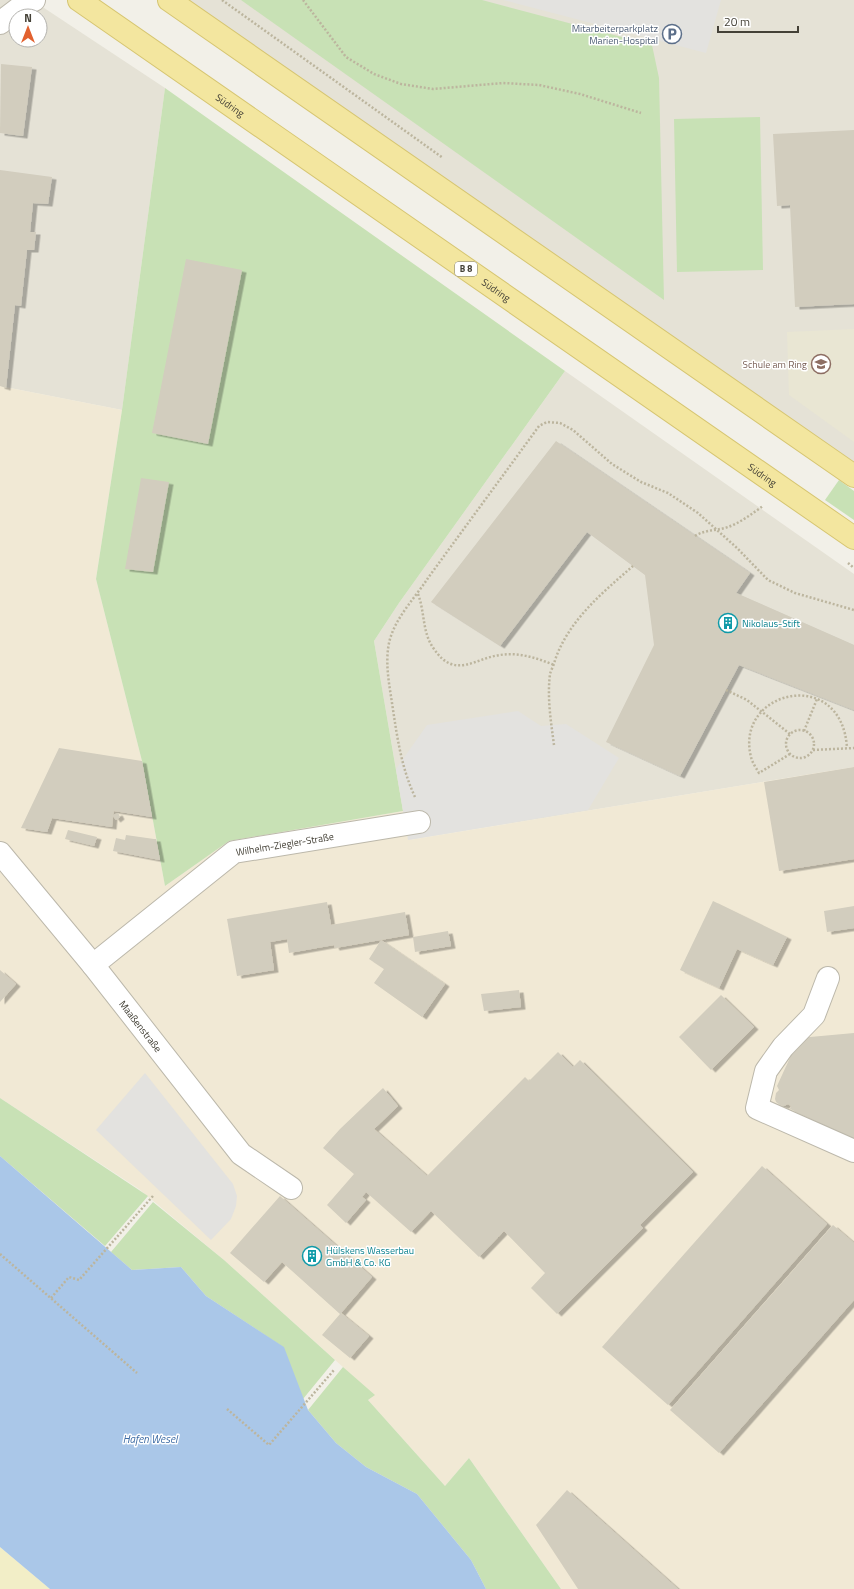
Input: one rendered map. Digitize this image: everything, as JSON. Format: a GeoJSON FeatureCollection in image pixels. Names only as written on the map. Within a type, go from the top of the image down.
{"type":"FeatureCollection","features":[{"type":"Feature","properties":{"kind":"main road","name":"Südring"},"geometry":{"type":"LineString","coordinates":[[79,0],[854,538]]}},
{"type":"Feature","properties":{"kind":"main road"},"geometry":{"type":"LineString","coordinates":[[169,0],[854,476]]}},
{"type":"Feature","properties":{"kind":"street"},"geometry":{"type":"LineString","coordinates":[[0,23],[22,6],[34,0]]}},
{"type":"Feature","properties":{"kind":"street","name":"Wilhelm-Ziegler-Straße"},"geometry":{"type":"LineString","coordinates":[[93,965],[234,852],[419,822]]}},
{"type":"Feature","properties":{"kind":"street","name":"Maaßenstraße"},"geometry":{"type":"LineString","coordinates":[[0,853],[93,965],[240,1154],[291,1188]]}},
{"type":"Feature","properties":{"kind":"street"},"geometry":{"type":"LineString","coordinates":[[828,978],[814,1015],[783,1047],[766,1071],[757,1108],[854,1151]]}},
{"type":"Feature","properties":{"kind":"path"},"geometry":{"type":"LineString","coordinates":[[303,0],[346,57],[374,74],[401,84],[433,89],[503,83],[539,85],[580,94],[641,113]]}},
{"type":"Feature","properties":{"kind":"path"},"geometry":{"type":"LineString","coordinates":[[415,797],[407,780],[399,750],[387,657],[389,642],[396,623],[540,426],[548,422],[560,423],[573,430],[612,464],[641,482],[668,493],[698,513],[737,548],[768,580],[795,593],[854,610]]}},
{"type":"Feature","properties":{"kind":"path"},"geometry":{"type":"LineString","coordinates":[[695,536],[708,530],[730,527],[765,505]]}},
{"type":"Feature","properties":{"kind":"path"},"geometry":{"type":"LineString","coordinates":[[554,745],[549,706],[550,674],[560,648],[575,622],[597,598],[633,566]]}},
{"type":"Feature","properties":{"kind":"path"},"geometry":{"type":"LineString","coordinates":[[418,593],[422,604],[426,634],[434,649],[445,661],[453,664],[468,665],[499,655],[521,654],[543,660],[554,665]]}},
{"type":"Feature","properties":{"kind":"path"},"geometry":{"type":"LineString","coordinates":[[726,690],[747,700],[762,710],[790,734]]}},
{"type":"Feature","properties":{"kind":"path"},"geometry":{"type":"LineString","coordinates":[[790,754],[759,773],[751,758],[749,743],[751,730],[756,718],[762,710],[776,700],[789,696],[802,695],[817,700],[835,712],[842,722],[846,734],[847,748]]}},
{"type":"Feature","properties":{"kind":"path"},"geometry":{"type":"LineString","coordinates":[[804,731],[817,700]]}},
{"type":"Feature","properties":{"kind":"path"},"geometry":{"type":"LineString","coordinates":[[796,730],[804,731],[809,734],[813,741],[812,750],[807,756],[800,758],[790,754],[786,745],[787,738],[790,734],[796,730]]}},
{"type":"Feature","properties":{"kind":"path"},"geometry":{"type":"LineString","coordinates":[[812,750],[854,748]]}},
{"type":"Feature","properties":{"kind":"path"},"geometry":{"type":"LineString","coordinates":[[51,1298],[70,1277],[79,1280],[153,1196]]}},
{"type":"Feature","properties":{"kind":"path"},"geometry":{"type":"LineString","coordinates":[[0,1254],[137,1373]]}},
{"type":"Feature","properties":{"kind":"path"},"geometry":{"type":"LineString","coordinates":[[227,1409],[269,1445],[334,1370]]}},
{"type":"Feature","properties":{"kind":"shaded area"},"geometry":{"type":"Polygon","coordinates":[[[0,0],[32,0],[44,8],[8,8],[8,48],[48,48],[48,11],[165,88],[122,410],[0,386],[0,0]]]}},
{"type":"Feature","properties":{"kind":"shaded area"},"geometry":{"type":"Polygon","coordinates":[[[169,0],[854,0],[854,476],[169,0]]]}},
{"type":"Feature","properties":{"kind":"shaded area","name":"Mitarbeiterparkplatz Marien-Hospital"},"geometry":{"type":"Polygon","coordinates":[[[503,0],[721,0],[706,53],[503,0]]]}},
{"type":"Feature","properties":{"kind":"shaded area","name":"Schule am Ring"},"geometry":{"type":"Polygon","coordinates":[[[854,329],[854,442],[789,395],[787,332],[854,329]]]}},
{"type":"Feature","properties":{"kind":"shaded area"},"geometry":{"type":"Polygon","coordinates":[[[565,371],[854,574],[854,767],[408,840],[374,641],[399,603],[565,371]]]}},
{"type":"Feature","properties":{"kind":"shaded area"},"geometry":{"type":"Polygon","coordinates":[[[0,386],[122,410],[96,579],[142,761],[165,886],[229,841],[403,811],[409,840],[854,767],[854,1589],[561,1589],[469,1458],[445,1486],[368,1400],[374,1395],[224,1260],[139,1189],[0,1098],[0,386]]]}},
{"type":"Feature","properties":{"kind":"shaded area"},"geometry":{"type":"Polygon","coordinates":[[[518,711],[541,726],[566,724],[619,758],[588,810],[408,840],[396,769],[427,725],[518,711]]]}},
{"type":"Feature","properties":{"kind":"shaded area"},"geometry":{"type":"Polygon","coordinates":[[[145,1073],[233,1184],[237,1196],[236,1206],[231,1219],[211,1240],[96,1130],[145,1073]]]}},
{"type":"Feature","properties":{"kind":"green space"},"geometry":{"type":"Polygon","coordinates":[[[241,0],[482,0],[652,45],[659,78],[664,300],[241,0]]]}},
{"type":"Feature","properties":{"kind":"green space"},"geometry":{"type":"Polygon","coordinates":[[[165,88],[565,371],[399,603],[374,641],[403,811],[229,841],[165,886],[142,761],[96,579],[122,410],[165,88]]]}},
{"type":"Feature","properties":{"kind":"green space"},"geometry":{"type":"Polygon","coordinates":[[[760,117],[763,270],[677,272],[674,119],[760,117]]]}},
{"type":"Feature","properties":{"kind":"green space"},"geometry":{"type":"Polygon","coordinates":[[[839,480],[854,491],[854,520],[825,500],[839,480]]]}},
{"type":"Feature","properties":{"kind":"green space"},"geometry":{"type":"Polygon","coordinates":[[[0,1098],[148,1196],[105,1246],[0,1156],[0,1098]]]}},
{"type":"Feature","properties":{"kind":"green space"},"geometry":{"type":"Polygon","coordinates":[[[153,1202],[224,1260],[335,1360],[303,1399],[283,1347],[206,1296],[181,1267],[132,1270],[111,1252],[153,1202]]]}},
{"type":"Feature","properties":{"kind":"green space"},"geometry":{"type":"Polygon","coordinates":[[[343,1367],[375,1395],[368,1400],[445,1486],[469,1458],[561,1589],[486,1589],[471,1560],[417,1494],[366,1467],[336,1443],[308,1410],[343,1367]]]}},
{"type":"Feature","properties":{"kind":"sand"},"geometry":{"type":"Polygon","coordinates":[[[0,1547],[50,1589],[0,1589],[0,1547]]]}},
{"type":"Feature","properties":{"kind":"water","name":"Hafen Wesel"},"geometry":{"type":"Polygon","coordinates":[[[0,1156],[132,1270],[181,1267],[206,1296],[284,1347],[308,1410],[336,1443],[366,1467],[417,1494],[471,1560],[486,1589],[50,1589],[0,1547],[0,1156]]]}},
{"type":"Feature","properties":{"kind":"building"},"geometry":{"type":"Polygon","coordinates":[[[1,64],[32,67],[23,136],[0,133],[1,64]]]}},
{"type":"Feature","properties":{"kind":"building"},"geometry":{"type":"Polygon","coordinates":[[[854,130],[854,304],[795,307],[790,205],[777,206],[773,134],[854,130]]]}},
{"type":"Feature","properties":{"kind":"building"},"geometry":{"type":"Polygon","coordinates":[[[0,170],[52,177],[48,204],[33,203],[30,232],[36,232],[34,250],[27,250],[21,306],[15,305],[6,388],[0,386],[0,170]]]}},
{"type":"Feature","properties":{"kind":"building"},"geometry":{"type":"Polygon","coordinates":[[[186,259],[242,270],[208,444],[152,433],[186,259]]]}},
{"type":"Feature","properties":{"kind":"building","name":"Nikolaus-Stift"},"geometry":{"type":"Polygon","coordinates":[[[556,441],[750,573],[736,593],[854,645],[854,710],[739,665],[680,776],[606,742],[654,645],[645,575],[587,532],[500,646],[431,602],[556,441]]]}},
{"type":"Feature","properties":{"kind":"building"},"geometry":{"type":"Polygon","coordinates":[[[141,478],[169,482],[153,572],[125,569],[141,478]]]}},
{"type":"Feature","properties":{"kind":"building"},"geometry":{"type":"Polygon","coordinates":[[[59,748],[142,761],[152,817],[114,811],[113,815],[118,813],[120,817],[116,820],[113,816],[112,827],[52,818],[47,832],[21,828],[59,748]]]}},
{"type":"Feature","properties":{"kind":"building"},"geometry":{"type":"Polygon","coordinates":[[[854,767],[854,859],[779,871],[764,782],[854,767]]]}},
{"type":"Feature","properties":{"kind":"building"},"geometry":{"type":"Polygon","coordinates":[[[68,830],[97,837],[94,846],[65,839],[68,830]]]}},
{"type":"Feature","properties":{"kind":"building"},"geometry":{"type":"Polygon","coordinates":[[[126,835],[156,839],[160,860],[113,851],[116,838],[125,840],[126,835]]]}},
{"type":"Feature","properties":{"kind":"building"},"geometry":{"type":"Polygon","coordinates":[[[713,901],[787,937],[773,965],[737,949],[719,988],[680,970],[713,901]]]}},
{"type":"Feature","properties":{"kind":"building"},"geometry":{"type":"Polygon","coordinates":[[[327,902],[331,925],[405,912],[409,935],[335,948],[334,945],[289,953],[287,939],[270,942],[274,970],[237,976],[227,919],[327,902]]]}},
{"type":"Feature","properties":{"kind":"building"},"geometry":{"type":"Polygon","coordinates":[[[854,906],[854,928],[827,932],[824,911],[854,906]]]}},
{"type":"Feature","properties":{"kind":"building"},"geometry":{"type":"Polygon","coordinates":[[[448,931],[451,946],[415,952],[413,937],[448,931]]]}},
{"type":"Feature","properties":{"kind":"building"},"geometry":{"type":"Polygon","coordinates":[[[381,940],[445,984],[422,1017],[374,983],[384,969],[369,959],[381,940]]]}},
{"type":"Feature","properties":{"kind":"building"},"geometry":{"type":"Polygon","coordinates":[[[0,970],[16,984],[0,1002],[0,970]]]}},
{"type":"Feature","properties":{"kind":"building"},"geometry":{"type":"Polygon","coordinates":[[[519,990],[521,1007],[484,1011],[481,994],[519,990]]]}},
{"type":"Feature","properties":{"kind":"building"},"geometry":{"type":"Polygon","coordinates":[[[721,995],[754,1027],[711,1070],[679,1037],[721,995]]]}},
{"type":"Feature","properties":{"kind":"building"},"geometry":{"type":"Polygon","coordinates":[[[854,1033],[854,1139],[790,1109],[791,1106],[788,1104],[784,1106],[780,1105],[775,1099],[776,1093],[779,1090],[777,1086],[799,1038],[854,1033]]]}},
{"type":"Feature","properties":{"kind":"building"},"geometry":{"type":"Polygon","coordinates":[[[558,1052],[573,1067],[580,1060],[693,1172],[640,1225],[643,1228],[557,1314],[531,1288],[545,1273],[504,1231],[479,1257],[431,1211],[411,1232],[366,1192],[362,1197],[366,1200],[346,1223],[327,1205],[354,1174],[323,1148],[340,1129],[383,1088],[398,1106],[374,1129],[427,1176],[525,1077],[529,1081],[558,1052]]]}},
{"type":"Feature","properties":{"kind":"building"},"geometry":{"type":"Polygon","coordinates":[[[762,1166],[827,1224],[668,1405],[602,1347],[762,1166]]]}},
{"type":"Feature","properties":{"kind":"building","name":"Hülskens Wasserbau GmbH & Co. KG"},"geometry":{"type":"Polygon","coordinates":[[[280,1196],[372,1277],[341,1313],[369,1336],[350,1358],[322,1335],[340,1314],[282,1262],[264,1282],[230,1253],[280,1196]]]}},
{"type":"Feature","properties":{"kind":"building"},"geometry":{"type":"Polygon","coordinates":[[[833,1225],[854,1243],[854,1300],[719,1453],[670,1410],[833,1225]]]}},
{"type":"Feature","properties":{"kind":"building"},"geometry":{"type":"Polygon","coordinates":[[[567,1490],[678,1589],[578,1589],[536,1525],[567,1490]]]}},
{"type":"Feature","properties":{"kind":"place","name":"Mitarbeiterparkplatz Marien-Hospital"},"geometry":{"type":"Point","coordinates":[672,34]}},
{"type":"Feature","properties":{"kind":"place","name":"Schule am Ring"},"geometry":{"type":"Point","coordinates":[821,364]}},
{"type":"Feature","properties":{"kind":"place","name":"Nikolaus-Stift"},"geometry":{"type":"Point","coordinates":[728,623]}},
{"type":"Feature","properties":{"kind":"place","name":"Hülskens Wasserbau GmbH & Co. KG"},"geometry":{"type":"Point","coordinates":[312,1256]}}]}
